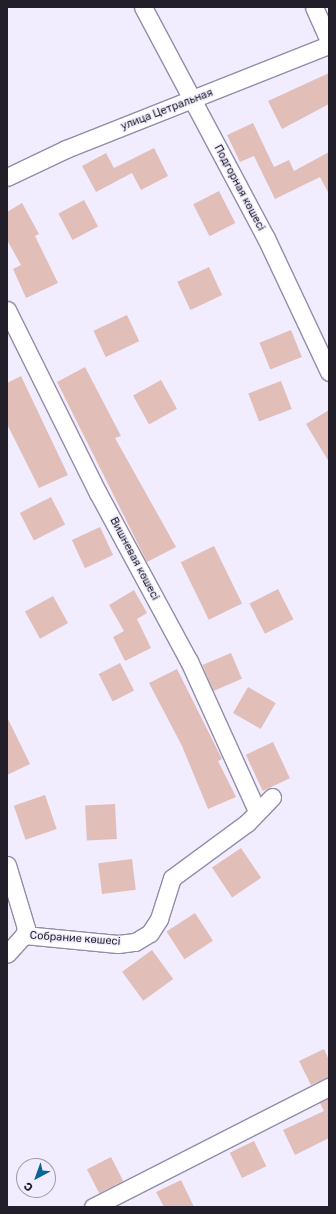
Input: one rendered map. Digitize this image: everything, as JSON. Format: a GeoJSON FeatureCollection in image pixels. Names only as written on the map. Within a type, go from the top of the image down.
{"type":"FeatureCollection","features":[{"type":"Feature","properties":{"kind":"street","name":"Подгорная көшесі"},"geometry":{"type":"LineString","coordinates":[[144,7],[266,238],[329,372]]}},
{"type":"Feature","properties":{"kind":"street"},"geometry":{"type":"LineString","coordinates":[[314,7],[329,41]]}},
{"type":"Feature","properties":{"kind":"street","name":"улица Цетральная"},"geometry":{"type":"LineString","coordinates":[[7,177],[66,148],[194,100],[329,45]]}},
{"type":"Feature","properties":{"kind":"street","name":"Вишневая көшесі"},"geometry":{"type":"LineString","coordinates":[[7,310],[98,493],[189,661],[256,811]]}},
{"type":"Feature","properties":{"kind":"street","name":"Собрание көшесі"},"geometry":{"type":"LineString","coordinates":[[25,932],[118,944],[135,942],[150,933],[159,919],[172,878],[247,823],[256,811],[272,797]]}},
{"type":"Feature","properties":{"kind":"street"},"geometry":{"type":"LineString","coordinates":[[7,865],[25,932],[7,954]]}},
{"type":"Feature","properties":{"kind":"street"},"geometry":{"type":"LineString","coordinates":[[93,1207],[329,1087]]}},
{"type":"Feature","properties":{"kind":"building"},"geometry":{"type":"Polygon","coordinates":[[[329,73],[329,104],[282,129],[268,101],[329,73]]]}},
{"type":"Feature","properties":{"kind":"building"},"geometry":{"type":"Polygon","coordinates":[[[253,123],[274,167],[289,160],[294,171],[329,152],[329,194],[320,177],[275,199],[254,156],[240,162],[227,135],[253,123]]]}},
{"type":"Feature","properties":{"kind":"building"},"geometry":{"type":"Polygon","coordinates":[[[154,148],[168,176],[141,190],[132,173],[96,192],[82,166],[106,153],[114,168],[154,148]]]}},
{"type":"Feature","properties":{"kind":"building"},"geometry":{"type":"Polygon","coordinates":[[[219,191],[235,223],[210,236],[193,204],[219,191]]]}},
{"type":"Feature","properties":{"kind":"building"},"geometry":{"type":"Polygon","coordinates":[[[84,200],[98,226],[72,240],[58,214],[84,200]]]}},
{"type":"Feature","properties":{"kind":"building"},"geometry":{"type":"Polygon","coordinates":[[[22,203],[39,234],[35,236],[58,283],[26,298],[13,269],[21,265],[7,240],[7,212],[22,203]]]}},
{"type":"Feature","properties":{"kind":"building"},"geometry":{"type":"Polygon","coordinates":[[[209,267],[222,295],[190,310],[177,282],[209,267]]]}},
{"type":"Feature","properties":{"kind":"building"},"geometry":{"type":"Polygon","coordinates":[[[127,315],[139,341],[106,357],[93,331],[127,315]]]}},
{"type":"Feature","properties":{"kind":"building"},"geometry":{"type":"Polygon","coordinates":[[[291,330],[302,357],[270,370],[259,343],[291,330]]]}},
{"type":"Feature","properties":{"kind":"building"},"geometry":{"type":"Polygon","coordinates":[[[85,367],[121,436],[115,438],[176,547],[147,562],[57,382],[85,367]]]}},
{"type":"Feature","properties":{"kind":"building"},"geometry":{"type":"Polygon","coordinates":[[[21,376],[68,475],[39,488],[7,424],[7,383],[21,376]]]}},
{"type":"Feature","properties":{"kind":"building"},"geometry":{"type":"Polygon","coordinates":[[[161,380],[177,409],[149,424],[133,396],[161,380]]]}},
{"type":"Feature","properties":{"kind":"building"},"geometry":{"type":"Polygon","coordinates":[[[281,381],[292,409],[259,422],[248,394],[281,381]]]}},
{"type":"Feature","properties":{"kind":"building"},"geometry":{"type":"Polygon","coordinates":[[[329,410],[329,462],[306,424],[329,410]]]}},
{"type":"Feature","properties":{"kind":"building"},"geometry":{"type":"Polygon","coordinates":[[[51,497],[65,525],[34,541],[20,513],[51,497]]]}},
{"type":"Feature","properties":{"kind":"building"},"geometry":{"type":"Polygon","coordinates":[[[100,527],[113,555],[85,568],[72,540],[100,527]]]}},
{"type":"Feature","properties":{"kind":"building"},"geometry":{"type":"Polygon","coordinates":[[[214,546],[242,604],[209,620],[181,562],[214,546]]]}},
{"type":"Feature","properties":{"kind":"building"},"geometry":{"type":"Polygon","coordinates":[[[278,589],[293,619],[265,634],[249,604],[278,589]]]}},
{"type":"Feature","properties":{"kind":"building"},"geometry":{"type":"Polygon","coordinates":[[[134,590],[147,613],[137,619],[151,648],[125,661],[113,637],[124,631],[109,605],[134,590]]]}},
{"type":"Feature","properties":{"kind":"building"},"geometry":{"type":"Polygon","coordinates":[[[53,596],[68,623],[40,639],[25,612],[53,596]]]}},
{"type":"Feature","properties":{"kind":"building"},"geometry":{"type":"Polygon","coordinates":[[[231,653],[242,679],[213,691],[202,665],[231,653]]]}},
{"type":"Feature","properties":{"kind":"building"},"geometry":{"type":"Polygon","coordinates":[[[120,663],[134,691],[113,702],[99,674],[120,663]]]}},
{"type":"Feature","properties":{"kind":"building"},"geometry":{"type":"Polygon","coordinates":[[[177,669],[222,759],[218,761],[236,797],[208,809],[182,746],[149,683],[177,669]]]}},
{"type":"Feature","properties":{"kind":"building"},"geometry":{"type":"Polygon","coordinates":[[[248,687],[276,703],[261,729],[233,713],[248,687]]]}},
{"type":"Feature","properties":{"kind":"building"},"geometry":{"type":"Polygon","coordinates":[[[7,717],[30,764],[7,775],[7,717]]]}},
{"type":"Feature","properties":{"kind":"building"},"geometry":{"type":"Polygon","coordinates":[[[273,742],[290,778],[263,791],[246,755],[273,742]]]}},
{"type":"Feature","properties":{"kind":"building"},"geometry":{"type":"Polygon","coordinates":[[[45,795],[57,829],[26,840],[14,806],[45,795]]]}},
{"type":"Feature","properties":{"kind":"building"},"geometry":{"type":"Polygon","coordinates":[[[115,804],[117,839],[87,841],[85,806],[115,804]]]}},
{"type":"Feature","properties":{"kind":"building"},"geometry":{"type":"Polygon","coordinates":[[[241,848],[261,878],[232,897],[212,868],[241,848]]]}},
{"type":"Feature","properties":{"kind":"building"},"geometry":{"type":"Polygon","coordinates":[[[132,859],[136,890],[102,894],[98,863],[132,859]]]}},
{"type":"Feature","properties":{"kind":"building"},"geometry":{"type":"Polygon","coordinates":[[[195,913],[213,941],[184,959],[166,932],[195,913]]]}},
{"type":"Feature","properties":{"kind":"building"},"geometry":{"type":"Polygon","coordinates":[[[152,950],[173,979],[143,1001],[122,972],[152,950]]]}},
{"type":"Feature","properties":{"kind":"building"},"geometry":{"type":"Polygon","coordinates":[[[324,1049],[329,1060],[329,1077],[311,1085],[299,1061],[324,1049]]]}},
{"type":"Feature","properties":{"kind":"building"},"geometry":{"type":"Polygon","coordinates":[[[329,1098],[329,1138],[295,1155],[283,1130],[324,1111],[320,1103],[329,1098]]]}},
{"type":"Feature","properties":{"kind":"building"},"geometry":{"type":"Polygon","coordinates":[[[254,1141],[266,1166],[242,1178],[230,1153],[254,1141]]]}},
{"type":"Feature","properties":{"kind":"building"},"geometry":{"type":"Polygon","coordinates":[[[111,1157],[123,1181],[99,1193],[87,1169],[111,1157]]]}},
{"type":"Feature","properties":{"kind":"building"},"geometry":{"type":"Polygon","coordinates":[[[181,1180],[194,1207],[164,1207],[156,1192],[181,1180]]]}}]}
